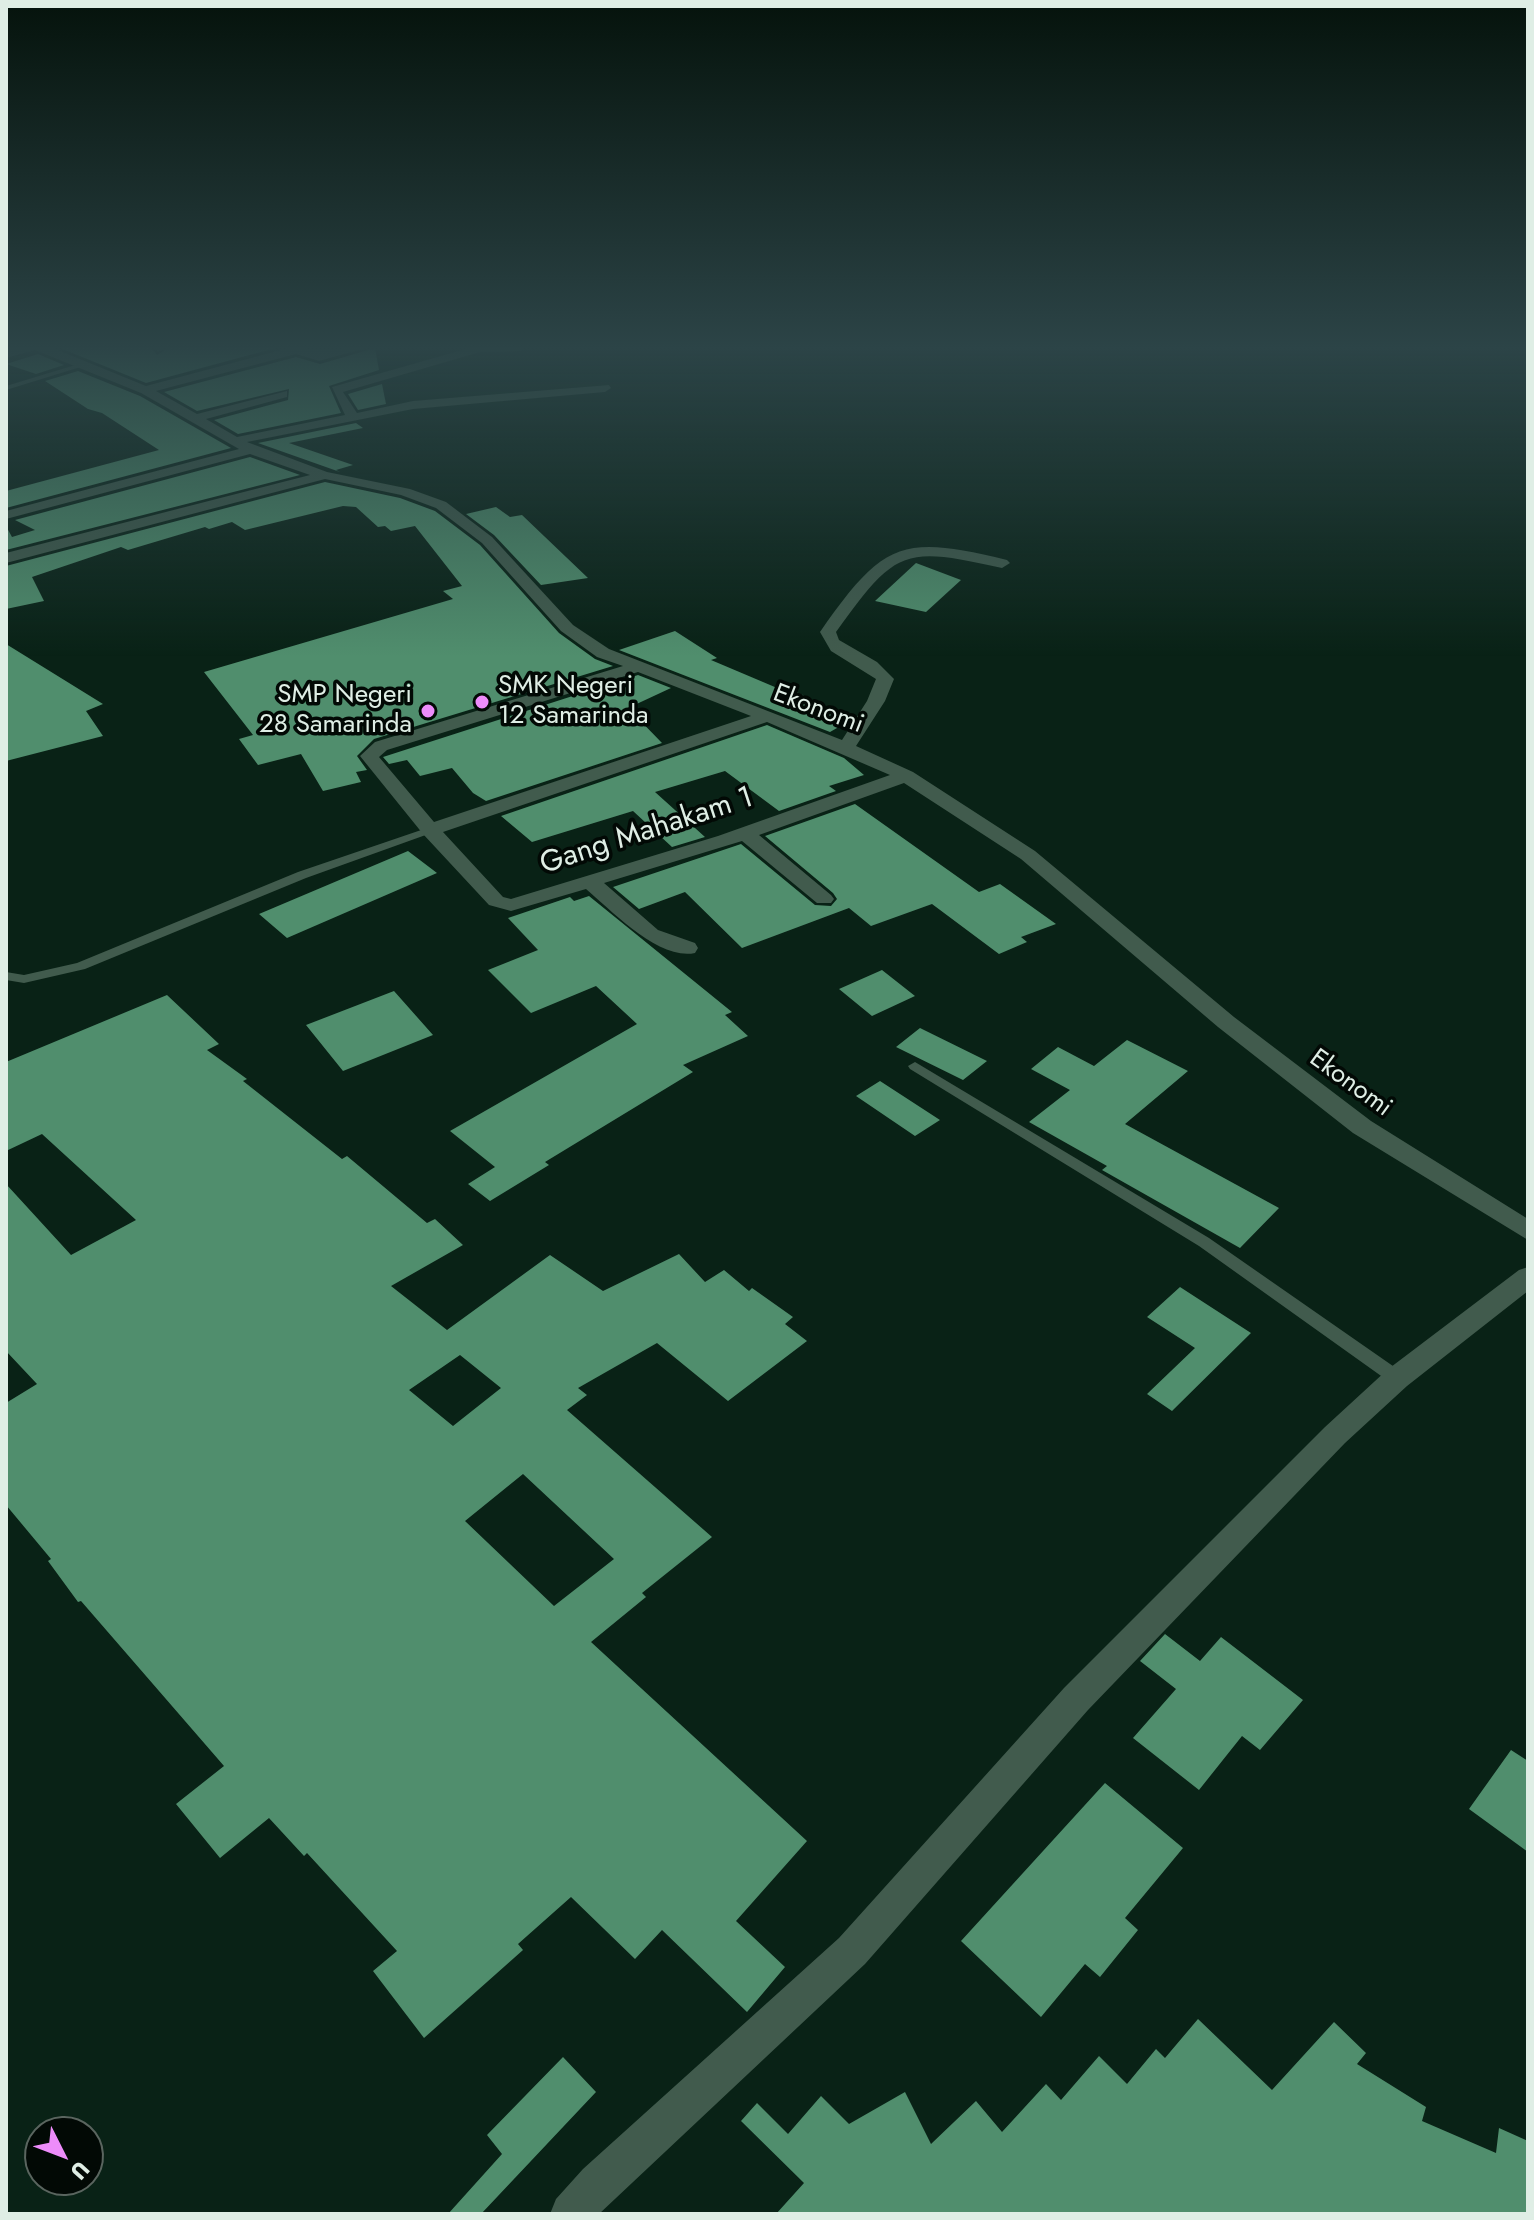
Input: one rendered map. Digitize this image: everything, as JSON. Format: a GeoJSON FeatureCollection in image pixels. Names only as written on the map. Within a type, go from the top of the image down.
{"type":"FeatureCollection","features":[{"type":"Feature","properties":{"kind":"street"},"geometry":{"type":"LineString","coordinates":[[6,515],[227,450]]}},
{"type":"Feature","properties":{"kind":"street","name":"Ekonomi"},"geometry":{"type":"LineString","coordinates":[[255,450],[324,475],[405,492],[441,505],[487,540],[567,628],[603,653],[635,668],[846,747],[906,776],[1028,855],[1226,1022],[1362,1127],[1528,1231]]}},
{"type":"Feature","properties":{"kind":"street"},"geometry":{"type":"LineString","coordinates":[[6,558],[324,475]]}},
{"type":"Feature","properties":{"kind":"street"},"geometry":{"type":"LineString","coordinates":[[846,747],[876,701],[885,679],[879,670],[838,650],[829,641],[828,632],[838,618],[876,575],[905,553],[933,549],[1002,563]]}},
{"type":"Feature","properties":{"kind":"street"},"geometry":{"type":"LineString","coordinates":[[635,668],[373,750],[369,756],[430,830],[666,753],[764,717]]}},
{"type":"Feature","properties":{"kind":"street","name":"Gang Mahakam 1"},"geometry":{"type":"LineString","coordinates":[[430,830],[503,904],[524,903],[745,833],[906,776]]}},
{"type":"Feature","properties":{"kind":"street"},"geometry":{"type":"LineString","coordinates":[[745,833],[824,899]]}},
{"type":"Feature","properties":{"kind":"street"},"geometry":{"type":"LineString","coordinates":[[590,882],[651,934],[687,948]]}},
{"type":"Feature","properties":{"kind":"street"},"geometry":{"type":"LineString","coordinates":[[571,2214],[598,2184],[852,1951],[993,1789],[1145,1626],[1397,1378],[1528,1277]]}},
{"type":"Feature","properties":{"kind":"lane"},"geometry":{"type":"LineString","coordinates":[[6,976],[38,977],[81,966],[302,875],[430,830]]}},
{"type":"Feature","properties":{"kind":"lane"},"geometry":{"type":"LineString","coordinates":[[915,1066],[1204,1242],[1397,1378]]}},
{"type":"Feature","properties":{"kind":"building"},"geometry":{"type":"Polygon","coordinates":[[[159,450],[225,450],[6,508],[6,491],[159,450]]]}},
{"type":"Feature","properties":{"kind":"building"},"geometry":{"type":"Polygon","coordinates":[[[277,450],[308,450],[353,465],[336,470],[340,472],[277,450]]]}},
{"type":"Feature","properties":{"kind":"building"},"geometry":{"type":"Polygon","coordinates":[[[250,457],[300,475],[6,550],[6,526],[12,537],[35,530],[15,520],[250,457]]]}},
{"type":"Feature","properties":{"kind":"building"},"geometry":{"type":"Polygon","coordinates":[[[325,482],[400,498],[435,511],[480,545],[559,633],[595,659],[613,666],[374,739],[357,756],[367,770],[356,772],[361,782],[323,791],[301,754],[258,765],[239,739],[253,735],[204,672],[453,599],[443,591],[462,586],[415,526],[391,531],[385,526],[378,527],[356,507],[343,506],[245,530],[232,522],[209,529],[205,527],[128,550],[121,547],[32,577],[44,601],[6,609],[6,566],[325,482]]]}},
{"type":"Feature","properties":{"kind":"building"},"geometry":{"type":"Polygon","coordinates":[[[496,507],[510,517],[522,515],[588,578],[541,585],[494,535],[466,514],[496,507]]]}},
{"type":"Feature","properties":{"kind":"building"},"geometry":{"type":"Polygon","coordinates":[[[916,563],[961,580],[926,612],[875,601],[916,563]]]}},
{"type":"Feature","properties":{"kind":"building"},"geometry":{"type":"Polygon","coordinates":[[[675,631],[717,658],[711,660],[789,693],[795,691],[851,720],[830,732],[619,650],[675,631]]]}},
{"type":"Feature","properties":{"kind":"building"},"geometry":{"type":"Polygon","coordinates":[[[6,644],[103,704],[86,711],[103,736],[6,761],[6,644]]]}},
{"type":"Feature","properties":{"kind":"building"},"geometry":{"type":"Polygon","coordinates":[[[638,675],[671,688],[628,708],[662,743],[486,801],[473,793],[452,768],[420,776],[407,760],[389,764],[383,757],[638,675]]]}},
{"type":"Feature","properties":{"kind":"building"},"geometry":{"type":"Polygon","coordinates":[[[767,725],[844,758],[864,775],[829,786],[836,791],[779,811],[725,771],[655,792],[705,837],[672,847],[633,811],[532,842],[501,816],[767,725]]]}},
{"type":"Feature","properties":{"kind":"building"},"geometry":{"type":"Polygon","coordinates":[[[855,804],[979,892],[1000,884],[1056,924],[1021,937],[1027,942],[999,954],[932,904],[871,926],[849,908],[742,948],[685,892],[639,909],[613,887],[741,844],[815,905],[831,906],[837,899],[833,893],[765,836],[855,804]]]}},
{"type":"Feature","properties":{"kind":"building"},"geometry":{"type":"Polygon","coordinates":[[[408,851],[437,873],[287,938],[259,914],[408,851]]]}},
{"type":"Feature","properties":{"kind":"building"},"geometry":{"type":"Polygon","coordinates":[[[589,896],[732,1012],[725,1015],[748,1036],[683,1065],[693,1072],[545,1162],[549,1165],[490,1201],[468,1184],[495,1167],[450,1131],[637,1024],[596,986],[531,1013],[488,970],[538,950],[508,918],[570,897],[574,901],[589,896]]]}},
{"type":"Feature","properties":{"kind":"building"},"geometry":{"type":"Polygon","coordinates":[[[882,970],[915,996],[872,1016],[839,989],[882,970]]]}},
{"type":"Feature","properties":{"kind":"building"},"geometry":{"type":"Polygon","coordinates":[[[394,991],[433,1035],[343,1071],[306,1025],[394,991]]]}},
{"type":"Feature","properties":{"kind":"building"},"geometry":{"type":"Polygon","coordinates":[[[167,995],[219,1044],[207,1050],[247,1079],[243,1081],[342,1159],[347,1156],[427,1223],[435,1219],[463,1245],[391,1286],[447,1330],[550,1255],[603,1291],[679,1254],[705,1282],[724,1270],[749,1291],[752,1288],[793,1317],[785,1324],[807,1341],[728,1401],[657,1343],[578,1388],[587,1395],[567,1410],[712,1537],[642,1593],[646,1597],[591,1642],[807,1841],[736,1921],[785,1967],[747,2012],[662,1930],[635,1959],[571,1897],[518,1944],[523,1950],[424,2038],[373,1971],[397,1951],[307,1853],[304,1856],[269,1818],[220,1858],[176,1804],[224,1766],[81,1601],[78,1602],[48,1561],[51,1559],[6,1505],[6,1403],[37,1384],[6,1351],[6,1184],[71,1255],[136,1220],[42,1134],[6,1151],[6,1062],[167,995]],[[460,1355],[409,1390],[453,1426],[501,1388],[460,1355]],[[523,1474],[465,1521],[554,1606],[614,1559],[523,1474]]]}},
{"type":"Feature","properties":{"kind":"building"},"geometry":{"type":"Polygon","coordinates":[[[920,1028],[987,1061],[963,1080],[896,1047],[920,1028]]]}},
{"type":"Feature","properties":{"kind":"building"},"geometry":{"type":"Polygon","coordinates":[[[1127,1040],[1188,1071],[1125,1124],[1279,1208],[1240,1248],[1102,1170],[1107,1166],[1029,1122],[1070,1090],[1031,1069],[1058,1047],[1094,1066],[1127,1040]]]}},
{"type":"Feature","properties":{"kind":"building"},"geometry":{"type":"Polygon","coordinates":[[[880,1081],[940,1120],[915,1136],[856,1096],[880,1081]]]}},
{"type":"Feature","properties":{"kind":"building"},"geometry":{"type":"Polygon","coordinates":[[[1180,1287],[1251,1333],[1172,1411],[1147,1394],[1195,1348],[1147,1317],[1180,1287]]]}},
{"type":"Feature","properties":{"kind":"building"},"geometry":{"type":"Polygon","coordinates":[[[1165,1634],[1200,1661],[1221,1637],[1303,1700],[1260,1750],[1242,1736],[1199,1790],[1133,1738],[1176,1689],[1140,1661],[1165,1634]]]}},
{"type":"Feature","properties":{"kind":"building"},"geometry":{"type":"Polygon","coordinates":[[[1511,1750],[1528,1761],[1528,1852],[1469,1809],[1511,1750]]]}},
{"type":"Feature","properties":{"kind":"building"},"geometry":{"type":"Polygon","coordinates":[[[1105,1783],[1183,1848],[1125,1918],[1138,1930],[1100,1977],[1085,1964],[1041,2017],[961,1941],[1105,1783]]]}},
{"type":"Feature","properties":{"kind":"building"},"geometry":{"type":"Polygon","coordinates":[[[1198,2019],[1272,2090],[1334,2022],[1366,2053],[1357,2064],[1426,2107],[1422,2121],[1496,2153],[1499,2128],[1528,2141],[1528,2214],[776,2214],[804,2183],[741,2121],[757,2103],[788,2134],[821,2096],[849,2124],[905,2092],[931,2144],[976,2101],[1002,2132],[1046,2084],[1061,2100],[1099,2056],[1127,2084],[1156,2049],[1165,2058],[1198,2019]]]}},
{"type":"Feature","properties":{"kind":"building"},"geometry":{"type":"Polygon","coordinates":[[[563,2057],[596,2092],[481,2214],[448,2214],[502,2154],[487,2135],[563,2057]]]}},
{"type":"Feature","properties":{"kind":"place","name":"SMK Negeri 12 Samarinda"},"geometry":{"type":"Point","coordinates":[482,702]}},
{"type":"Feature","properties":{"kind":"place","name":"SMP Negeri 28 Samarinda"},"geometry":{"type":"Point","coordinates":[428,711]}}]}
